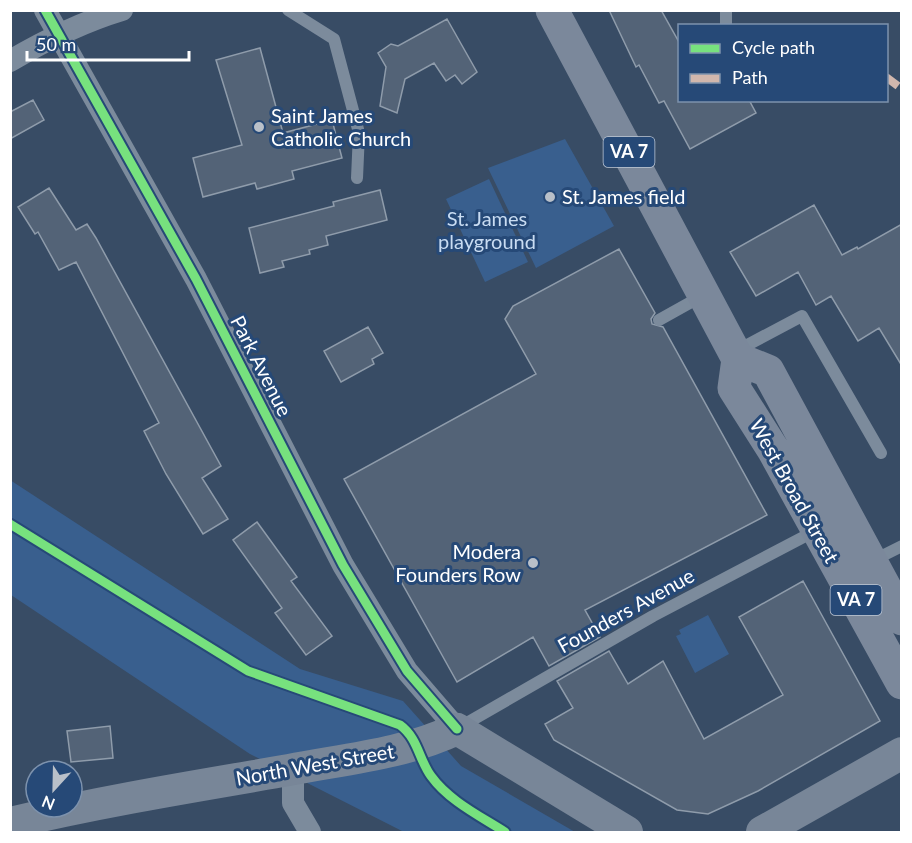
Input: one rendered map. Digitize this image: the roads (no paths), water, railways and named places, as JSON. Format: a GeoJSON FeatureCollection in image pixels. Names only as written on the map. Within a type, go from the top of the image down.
{"type":"FeatureCollection","features":[{"type":"Feature","properties":{"kind":"main road","name":"VA 7"},"geometry":{"type":"LineString","coordinates":[[552,10],[702,296],[736,356]]}},
{"type":"Feature","properties":{"kind":"main road","name":"West Broad Street"},"geometry":{"type":"LineString","coordinates":[[901,619],[768,371],[736,356],[734,388],[774,451],[816,531],[902,683]]}},
{"type":"Feature","properties":{"kind":"main road","name":"North West Street"},"geometry":{"type":"LineString","coordinates":[[10,823],[72,808],[417,746],[457,729]]}},
{"type":"Feature","properties":{"kind":"main road"},"geometry":{"type":"LineString","coordinates":[[457,729],[627,832]]}},
{"type":"Feature","properties":{"kind":"main road"},"geometry":{"type":"LineString","coordinates":[[762,832],[902,753]]}},
{"type":"Feature","properties":{"kind":"street","name":"Park Avenue"},"geometry":{"type":"LineString","coordinates":[[45,10],[196,279],[343,565],[407,671],[457,729]]}},
{"type":"Feature","properties":{"kind":"street"},"geometry":{"type":"LineString","coordinates":[[10,61],[58,34],[122,10]]}},
{"type":"Feature","properties":{"kind":"street"},"geometry":{"type":"LineString","coordinates":[[293,769],[293,803],[310,832]]}},
{"type":"Feature","properties":{"kind":"lane"},"geometry":{"type":"LineString","coordinates":[[288,10],[334,39],[359,133],[357,178]]}},
{"type":"Feature","properties":{"kind":"lane"},"geometry":{"type":"LineString","coordinates":[[659,320],[702,296]]}},
{"type":"Feature","properties":{"kind":"lane"},"geometry":{"type":"LineString","coordinates":[[736,356],[802,316],[881,453]]}},
{"type":"Feature","properties":{"kind":"lane","name":"Founders Avenue"},"geometry":{"type":"LineString","coordinates":[[457,729],[653,616],[816,531]]}},
{"type":"Feature","properties":{"kind":"lane"},"geometry":{"type":"LineString","coordinates":[[871,562],[902,546]]}},
{"type":"Feature","properties":{"kind":"place","name":"Saint James Catholic Church"},"geometry":{"type":"Point","coordinates":[259,127]}},
{"type":"Feature","properties":{"kind":"place","name":"St. James field"},"geometry":{"type":"Point","coordinates":[550,197]}},
{"type":"Feature","properties":{"kind":"place","name":"Modera Founders Row"},"geometry":{"type":"Point","coordinates":[533,563]}},
{"type":"Feature","properties":{"kind":"park label","name":"St. James playground"},"geometry":{"type":"Point","coordinates":[487,230]}}]}
